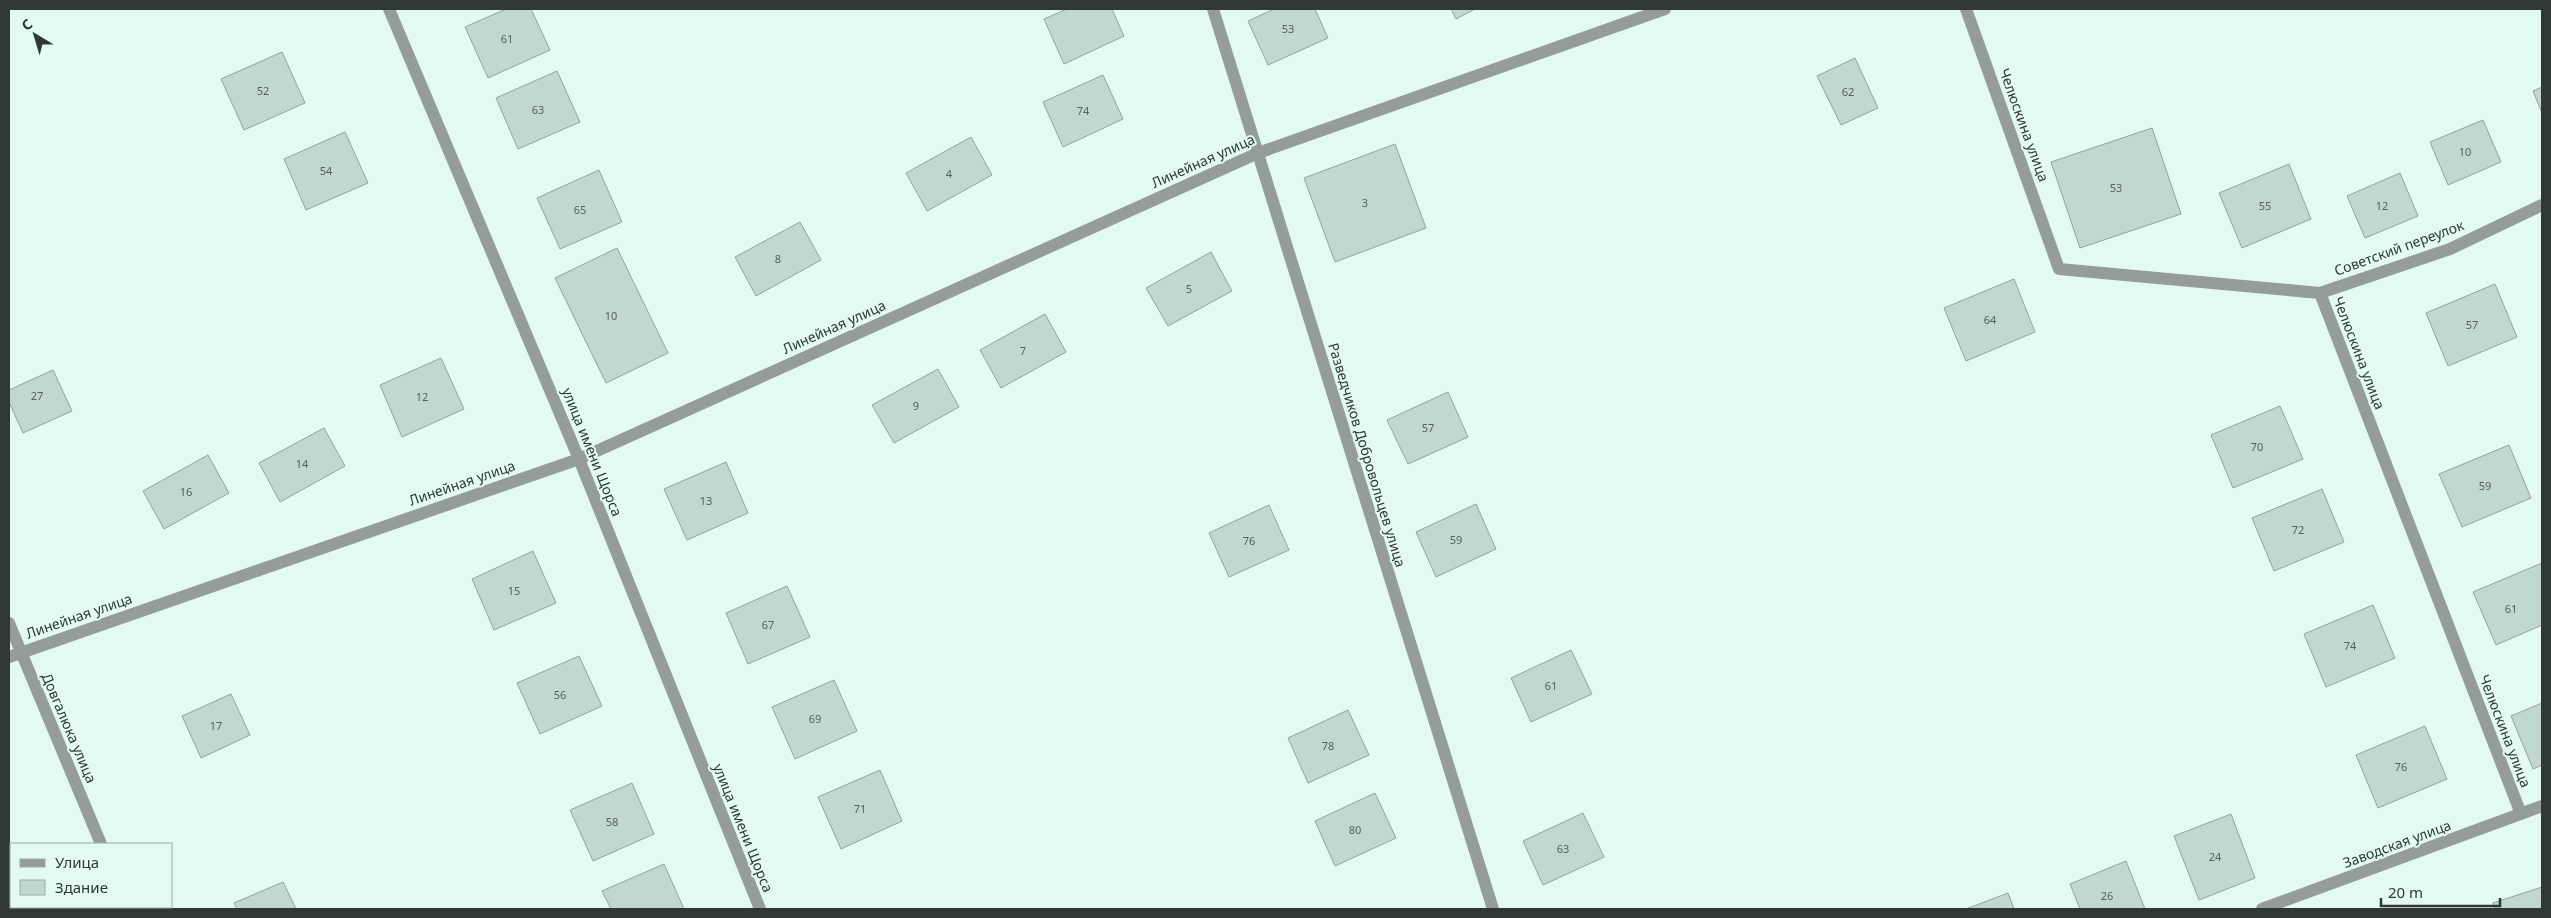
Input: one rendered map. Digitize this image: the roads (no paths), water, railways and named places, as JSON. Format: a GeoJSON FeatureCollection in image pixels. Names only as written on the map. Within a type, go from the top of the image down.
{"type":"FeatureCollection","features":[{"type":"Feature","properties":{"kind":"street","name":"улица имени Щорса"},"geometry":{"type":"LineString","coordinates":[[389,9],[579,459],[760,909]]}},
{"type":"Feature","properties":{"kind":"street","name":"Разведчиков Добровольцев улица"},"geometry":{"type":"LineString","coordinates":[[1213,9],[1493,909]]}},
{"type":"Feature","properties":{"kind":"street","name":"Линейная улица"},"geometry":{"type":"LineString","coordinates":[[15,654],[579,459],[1258,153],[1665,9]]}},
{"type":"Feature","properties":{"kind":"street","name":"Челюскина улица"},"geometry":{"type":"LineString","coordinates":[[1966,9],[2059,269],[2320,293],[2521,814]]}},
{"type":"Feature","properties":{"kind":"street","name":"Советский переулок"},"geometry":{"type":"LineString","coordinates":[[2320,293],[2450,248],[2542,205]]}},
{"type":"Feature","properties":{"kind":"street","name":"Довгалюка улица"},"geometry":{"type":"LineString","coordinates":[[9,623],[15,654],[101,843]]}},
{"type":"Feature","properties":{"kind":"street","name":"Заводская улица"},"geometry":{"type":"LineString","coordinates":[[2262,909],[2542,806]]}}]}
